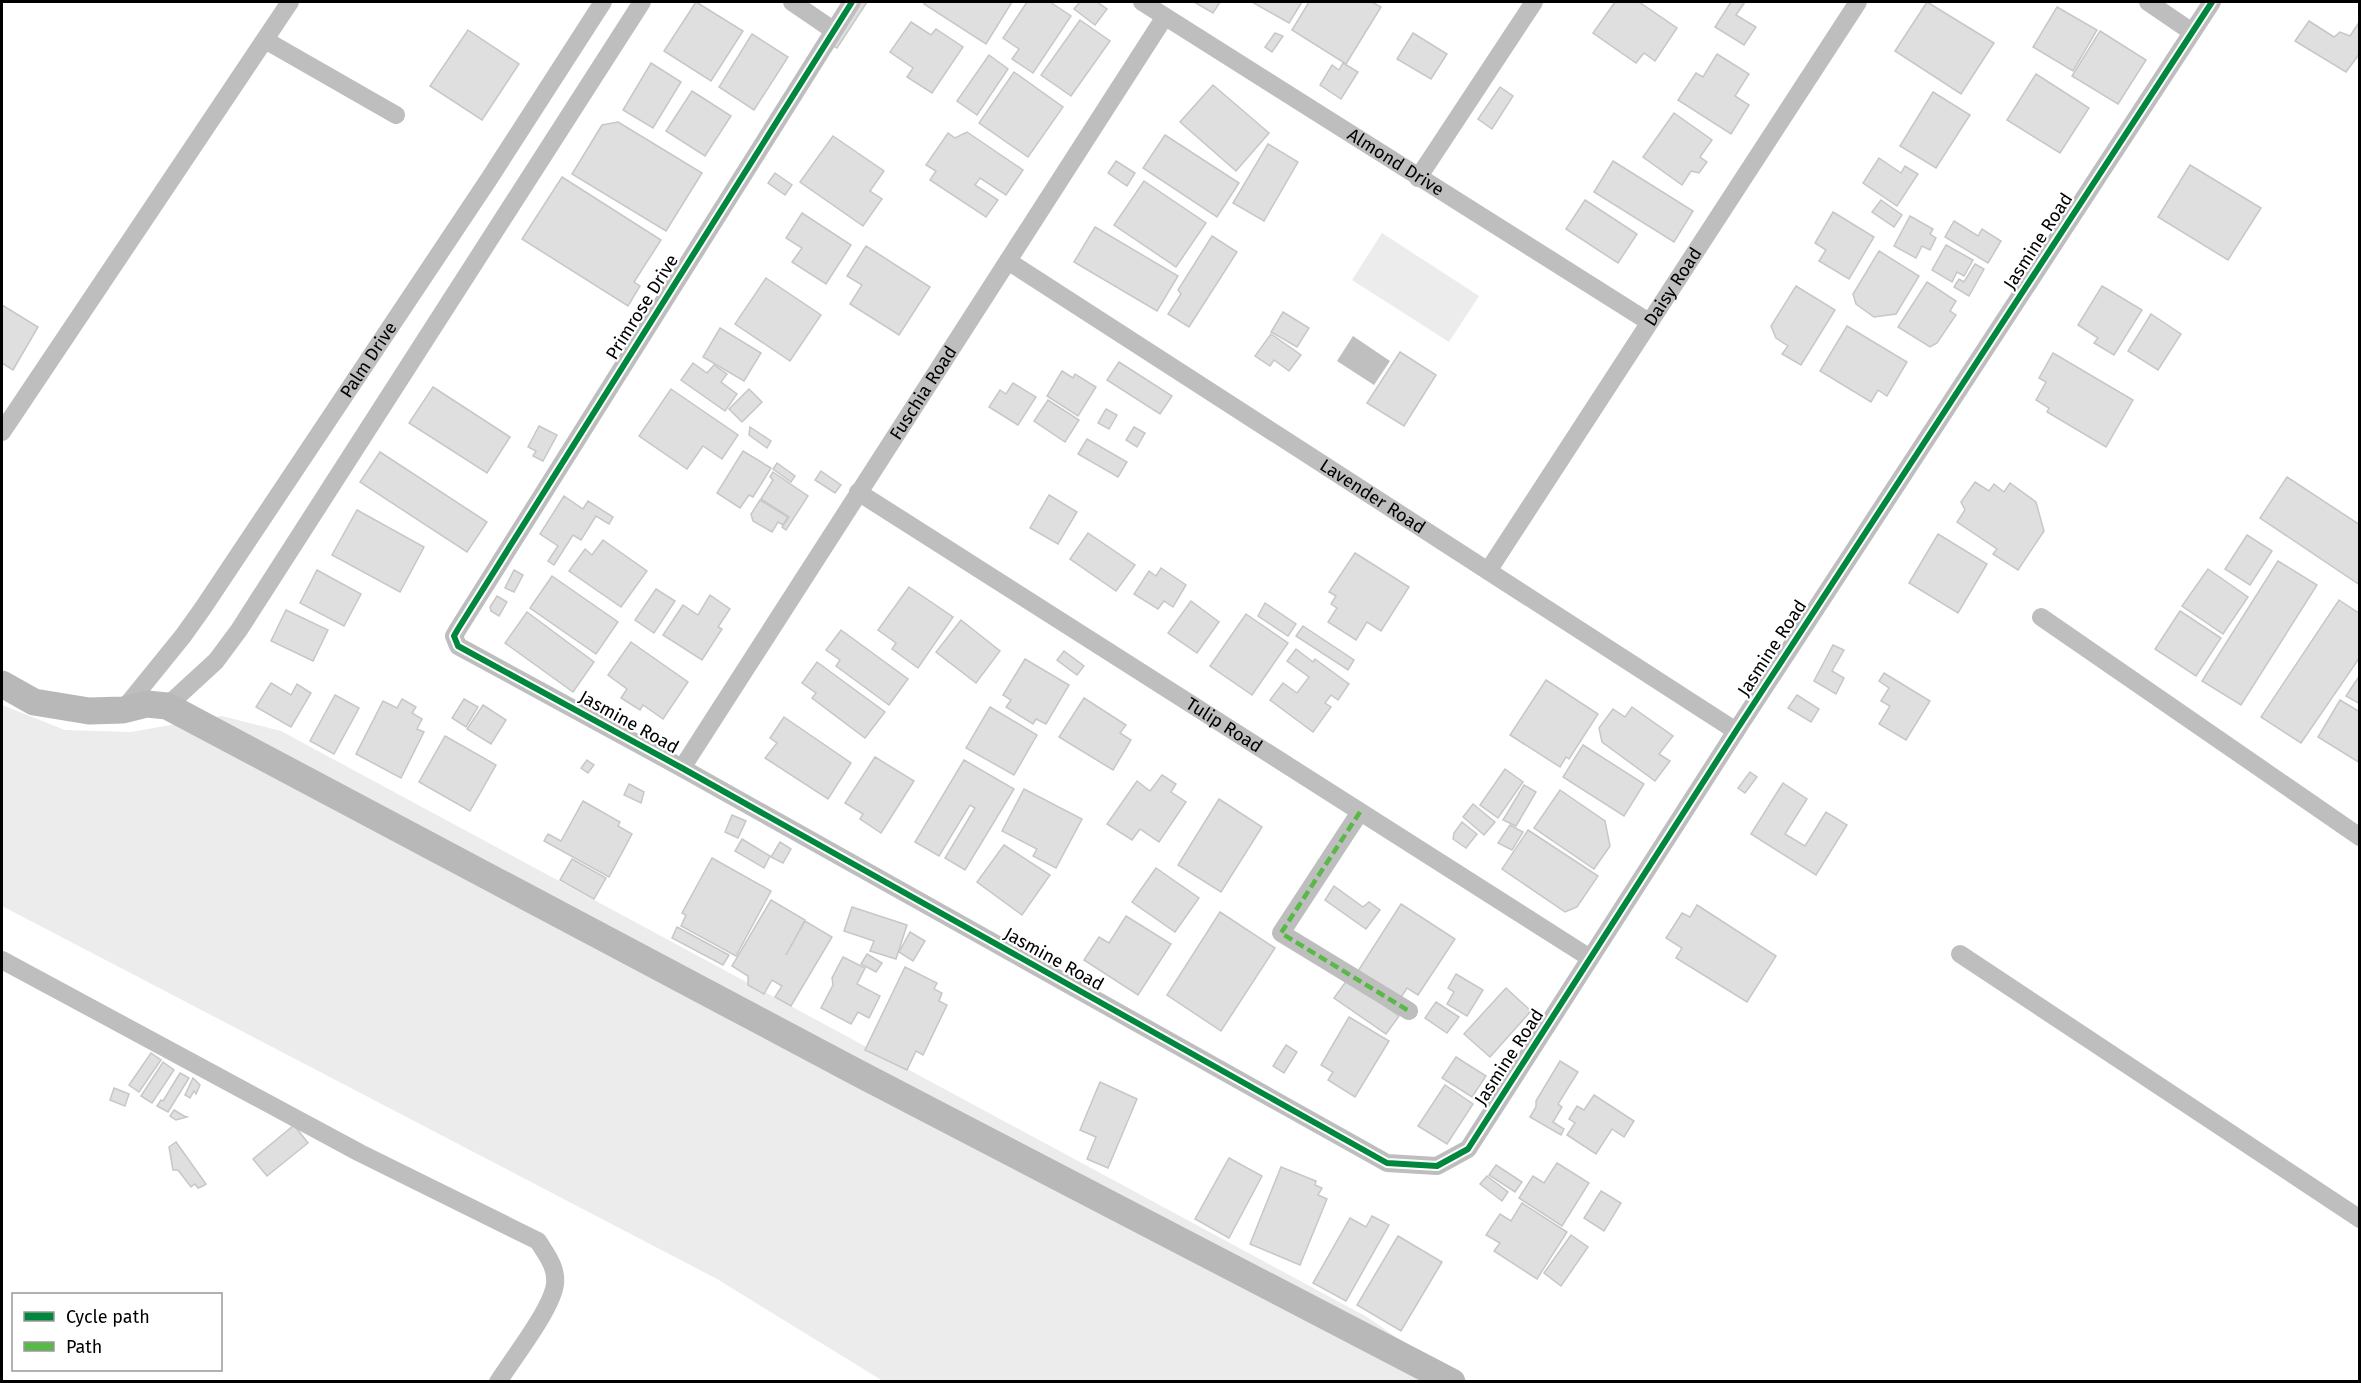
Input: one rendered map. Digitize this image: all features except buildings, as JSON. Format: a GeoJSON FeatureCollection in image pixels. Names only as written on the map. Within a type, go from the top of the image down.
{"type":"FeatureCollection","features":[{"type":"Feature","properties":{"kind":"street"},"geometry":{"type":"LineString","coordinates":[[2,432],[290,2]]}},
{"type":"Feature","properties":{"kind":"street","name":"Palm Drive"},"geometry":{"type":"LineString","coordinates":[[123,710],[190,627],[482,189],[603,2]]}},
{"type":"Feature","properties":{"kind":"street","name":"Palm Drive"},"geometry":{"type":"LineString","coordinates":[[167,706],[216,661],[239,630],[642,2]]}},
{"type":"Feature","properties":{"kind":"street"},"geometry":{"type":"LineString","coordinates":[[792,2],[833,30]]}},
{"type":"Feature","properties":{"kind":"street","name":"Primrose Drive"},"geometry":{"type":"LineString","coordinates":[[458,629],[852,2]]}},
{"type":"Feature","properties":{"kind":"street","name":"Almond Drive"},"geometry":{"type":"LineString","coordinates":[[1142,2],[1649,322]]}},
{"type":"Feature","properties":{"kind":"street"},"geometry":{"type":"LineString","coordinates":[[1418,178],[1534,2]]}},
{"type":"Feature","properties":{"kind":"street","name":"Daisy Road"},"geometry":{"type":"LineString","coordinates":[[1488,571],[1858,2]]}},
{"type":"Feature","properties":{"kind":"street"},"geometry":{"type":"LineString","coordinates":[[2148,2],[2192,32]]}},
{"type":"Feature","properties":{"kind":"street","name":"Jasmine Road"},"geometry":{"type":"LineString","coordinates":[[458,629],[454,636],[458,646],[682,768],[1387,1162],[1437,1166],[1468,1149],[1736,731],[2211,2]]}},
{"type":"Feature","properties":{"kind":"street","name":"Fuschia Road"},"geometry":{"type":"LineString","coordinates":[[682,768],[1164,18]]}},
{"type":"Feature","properties":{"kind":"street"},"geometry":{"type":"LineString","coordinates":[[265,40],[396,115]]}},
{"type":"Feature","properties":{"kind":"street","name":"Lavender Road"},"geometry":{"type":"LineString","coordinates":[[1008,261],[1736,731]]}},
{"type":"Feature","properties":{"kind":"street","name":"Tulip Road"},"geometry":{"type":"LineString","coordinates":[[858,492],[1590,958]]}},
{"type":"Feature","properties":{"kind":"street"},"geometry":{"type":"LineString","coordinates":[[2041,618],[2360,837]]}},
{"type":"Feature","properties":{"kind":"street"},"geometry":{"type":"LineString","coordinates":[[2,684],[34,702],[89,711],[123,710],[147,704],[167,706],[858,1073],[1452,1382]]}},
{"type":"Feature","properties":{"kind":"street"},"geometry":{"type":"LineString","coordinates":[[1360,812],[1281,933],[1409,1011]]}},
{"type":"Feature","properties":{"kind":"street"},"geometry":{"type":"LineString","coordinates":[[1960,954],[2360,1219]]}},
{"type":"Feature","properties":{"kind":"street"},"geometry":{"type":"LineString","coordinates":[[2,960],[360,1153],[538,1241],[551,1261],[555,1283],[548,1305],[498,1382]]}},
{"type":"Feature","properties":{"kind":"shaded area"},"geometry":{"type":"Polygon","coordinates":[[[1382,233],[1479,296],[1449,342],[1352,280],[1382,233]]]}},
{"type":"Feature","properties":{"kind":"shaded area"},"geometry":{"type":"Polygon","coordinates":[[[1353,336],[1390,361],[1374,385],[1337,361],[1353,336]]]}},
{"type":"Feature","properties":{"kind":"shaded area"},"geometry":{"type":"Polygon","coordinates":[[[2,705],[65,730],[131,732],[222,716],[281,731],[1367,1317],[1460,1381],[883,1381],[717,1279],[2,906],[2,705]]]}},
{"type":"Feature","properties":{"kind":"marked path"},"geometry":{"type":"LineString","coordinates":[[1360,812],[1281,933],[1409,1011]]}},
{"type":"Feature","properties":{"kind":"cycle path"},"geometry":{"type":"LineString","coordinates":[[852,2],[458,629],[454,636],[458,646],[682,768],[1387,1163],[1437,1166],[1468,1149],[1736,731],[2212,2]]}}]}
